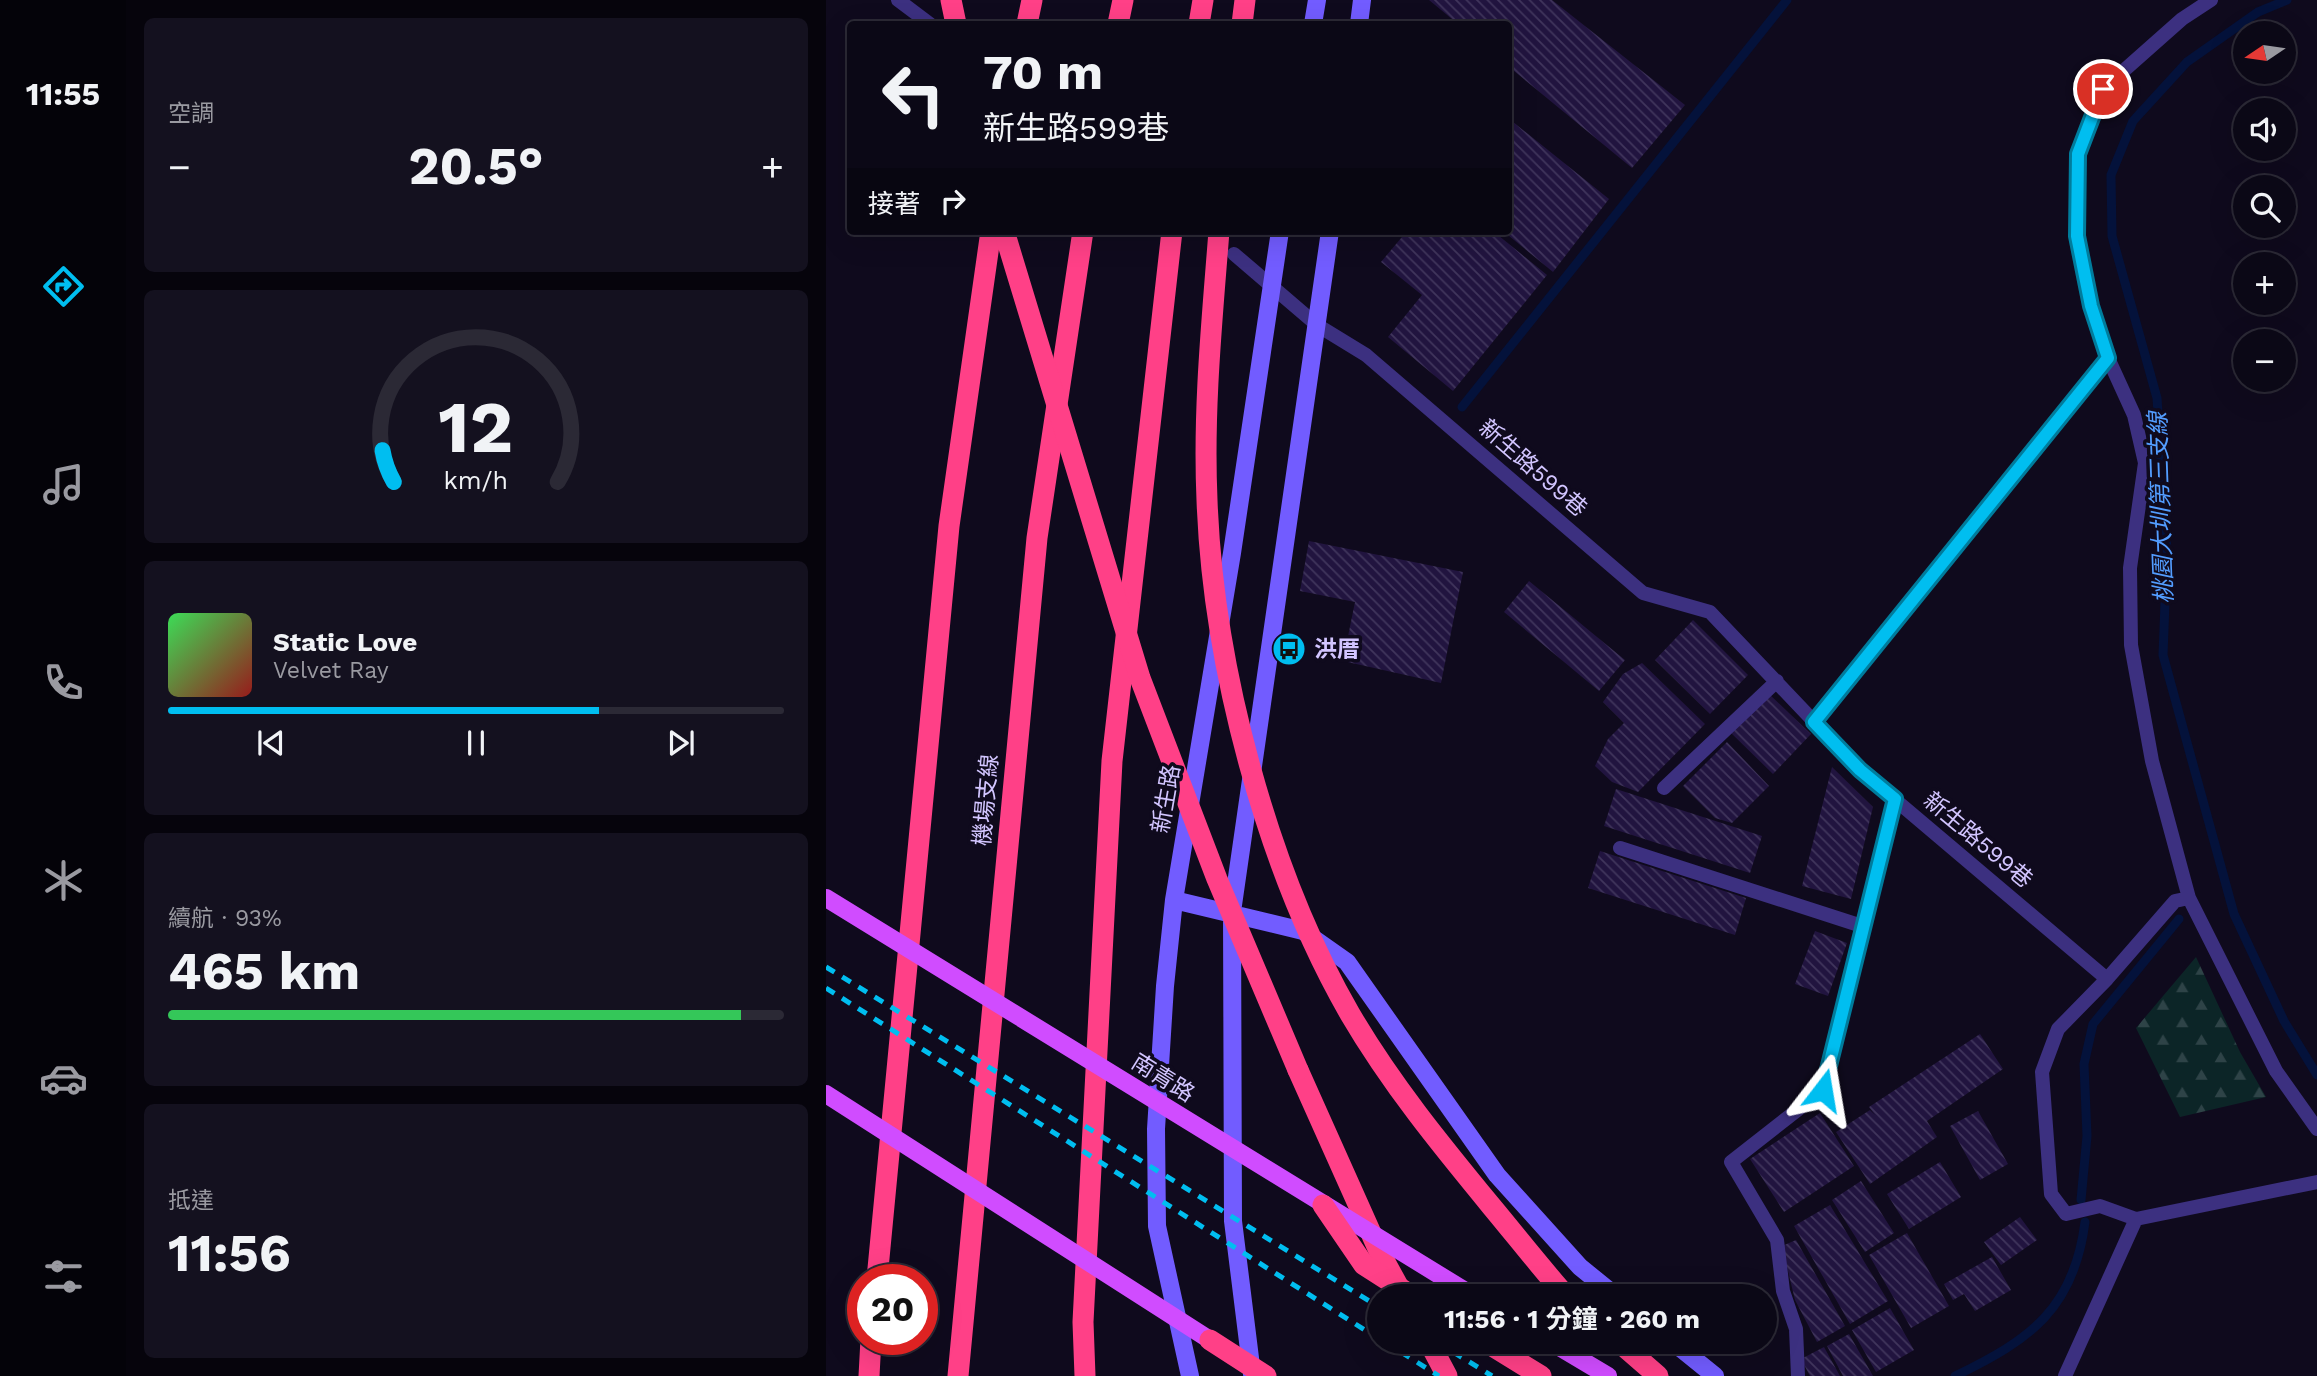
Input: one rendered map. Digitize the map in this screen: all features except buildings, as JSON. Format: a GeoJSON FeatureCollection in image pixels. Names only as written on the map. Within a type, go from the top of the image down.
{"type":"FeatureCollection","features":[{"type":"Feature","properties":{"kind":"highway"},"geometry":{"type":"LineString","coordinates":[[951,0],[955,21]]}},
{"type":"Feature","properties":{"kind":"highway"},"geometry":{"type":"LineString","coordinates":[[1028,21],[1032,0]]}},
{"type":"Feature","properties":{"kind":"highway"},"geometry":{"type":"LineString","coordinates":[[1119,21],[1123,0]]}},
{"type":"Feature","properties":{"kind":"highway"},"geometry":{"type":"LineString","coordinates":[[1200,21],[1203,0]]}},
{"type":"Feature","properties":{"kind":"highway"},"geometry":{"type":"LineString","coordinates":[[1242,21],[1245,0]]}},
{"type":"Feature","properties":{"kind":"highway"},"geometry":{"type":"LineString","coordinates":[[878,1264],[949,526],[990,235]]}},
{"type":"Feature","properties":{"kind":"highway"},"geometry":{"type":"LineString","coordinates":[[1005,235],[1140,678],[1217,880],[1298,1070],[1379,1251],[1397,1284]]}},
{"type":"Feature","properties":{"kind":"highway","name":"機場支線"},"geometry":{"type":"LineString","coordinates":[[958,1376],[1037,538],[1082,235]]}},
{"type":"Feature","properties":{"kind":"highway"},"geometry":{"type":"LineString","coordinates":[[1085,1376],[1084,1309],[1112,761],[1172,235]]}},
{"type":"Feature","properties":{"kind":"highway"},"geometry":{"type":"LineString","coordinates":[[1219,235],[1206,411],[1207,502],[1216,593],[1239,731],[1270,830],[1300,912],[1350,1013],[1413,1111],[1556,1284]]}},
{"type":"Feature","properties":{"kind":"highway"},"geometry":{"type":"LineString","coordinates":[[1323,1205],[1364,1265],[1394,1284]]}},
{"type":"Feature","properties":{"kind":"highway"},"geometry":{"type":"LineString","coordinates":[[1210,1340],[1268,1376]]}},
{"type":"Feature","properties":{"kind":"highway"},"geometry":{"type":"LineString","coordinates":[[1435,1354],[1447,1376]]}},
{"type":"Feature","properties":{"kind":"highway"},"geometry":{"type":"LineString","coordinates":[[1505,1354],[1541,1376]]}},
{"type":"Feature","properties":{"kind":"highway"},"geometry":{"type":"LineString","coordinates":[[1633,1354],[1658,1376]]}},
{"type":"Feature","properties":{"kind":"highway"},"geometry":{"type":"LineString","coordinates":[[869,1376],[870,1355]]}},
{"type":"Feature","properties":{"kind":"main road"},"geometry":{"type":"LineString","coordinates":[[1314,21],[1317,0]]}},
{"type":"Feature","properties":{"kind":"main road"},"geometry":{"type":"LineString","coordinates":[[1359,21],[1362,0]]}},
{"type":"Feature","properties":{"kind":"main road","name":"新生路"},"geometry":{"type":"LineString","coordinates":[[1190,1376],[1157,1226],[1156,1129],[1174,900],[1230,566],[1279,235]]}},
{"type":"Feature","properties":{"kind":"main road"},"geometry":{"type":"LineString","coordinates":[[1252,1376],[1233,1221],[1232,912],[1329,235]]}},
{"type":"Feature","properties":{"kind":"main road","name":"南青路"},"geometry":{"type":"LineString","coordinates":[[826,898],[1454,1284]]}},
{"type":"Feature","properties":{"kind":"main road"},"geometry":{"type":"LineString","coordinates":[[1174,900],[1303,931],[1347,962],[1497,1175],[1580,1266],[1601,1284]]}},
{"type":"Feature","properties":{"kind":"main road"},"geometry":{"type":"LineString","coordinates":[[826,1094],[1210,1340]]}},
{"type":"Feature","properties":{"kind":"main road"},"geometry":{"type":"LineString","coordinates":[[1571,1354],[1608,1376]]}},
{"type":"Feature","properties":{"kind":"main road"},"geometry":{"type":"LineString","coordinates":[[1688,1354],[1715,1376]]}},
{"type":"Feature","properties":{"kind":"lane"},"geometry":{"type":"LineString","coordinates":[[898,0],[926,21]]}},
{"type":"Feature","properties":{"kind":"lane"},"geometry":{"type":"LineString","coordinates":[[2210,0],[2182,19],[2103,89],[2078,154],[2077,236],[2091,306],[2108,358],[2134,415],[2145,463],[2130,568],[2131,645],[2152,761],[2189,898],[2276,1071],[2317,1129]]}},
{"type":"Feature","properties":{"kind":"lane","name":"新生路599巷"},"geometry":{"type":"LineString","coordinates":[[1234,254],[1317,325],[1366,355],[1643,593],[1710,612],[1860,770],[2108,979]]}},
{"type":"Feature","properties":{"kind":"lane"},"geometry":{"type":"LineString","coordinates":[[1814,722],[2108,358]]}},
{"type":"Feature","properties":{"kind":"lane"},"geometry":{"type":"LineString","coordinates":[[1664,788],[1777,681]]}},
{"type":"Feature","properties":{"kind":"lane"},"geometry":{"type":"LineString","coordinates":[[1798,1376],[1796,1329],[1783,1291],[1777,1240],[1731,1161],[1823,1090],[1895,799]]}},
{"type":"Feature","properties":{"kind":"lane"},"geometry":{"type":"LineString","coordinates":[[1620,848],[1865,927]]}},
{"type":"Feature","properties":{"kind":"lane"},"geometry":{"type":"LineString","coordinates":[[2189,898],[2175,901],[2108,979],[2058,1029],[2042,1072],[2051,1194],[2066,1214],[2100,1206],[2136,1219],[2317,1182]]}},
{"type":"Feature","properties":{"kind":"lane"},"geometry":{"type":"LineString","coordinates":[[2066,1376],[2136,1219]]}},
{"type":"Feature","properties":{"kind":"green space"},"geometry":{"type":"Polygon","coordinates":[[[2196,957],[2240,1052],[2266,1097],[2180,1117],[2136,1028],[2196,957]]]}},
{"type":"Feature","properties":{"kind":"waterway"},"geometry":{"type":"LineString","coordinates":[[1462,407],[1787,0]]}},
{"type":"Feature","properties":{"kind":"waterway","name":"桃園大圳第三支線"},"geometry":{"type":"LineString","coordinates":[[2287,0],[2258,12],[2187,62],[2133,121],[2111,175],[2112,236],[2157,398],[2167,551],[2163,655],[2234,914],[2284,1021],[2317,1075]]}},
{"type":"Feature","properties":{"kind":"waterway"},"geometry":{"type":"LineString","coordinates":[[2081,1200],[2087,1136],[2084,1064],[2093,1024],[2179,919]]}},
{"type":"Feature","properties":{"kind":"waterway"},"geometry":{"type":"LineString","coordinates":[[1955,1376],[2005,1349],[2044,1318],[2071,1278],[2085,1222]]}},
{"type":"Feature","properties":{"kind":"railway"},"geometry":{"type":"LineString","coordinates":[[826,967],[1367,1300]]}},
{"type":"Feature","properties":{"kind":"railway"},"geometry":{"type":"LineString","coordinates":[[826,988],[1367,1331]]}},
{"type":"Feature","properties":{"kind":"railway"},"geometry":{"type":"LineString","coordinates":[[1404,1354],[1439,1376]]}},
{"type":"Feature","properties":{"kind":"railway"},"geometry":{"type":"LineString","coordinates":[[1456,1354],[1492,1376]]}},
{"type":"Feature","properties":{"kind":"place","name":"洪厝"},"geometry":{"type":"Point","coordinates":[1289,649]}},
{"type":"Feature","properties":{"kind":"route"},"geometry":{"type":"LineString","coordinates":[[1823,1090],[1895,799],[1860,770],[1814,722],[2108,358],[2091,306],[2077,236],[2078,154],[2103,89]]}}]}
